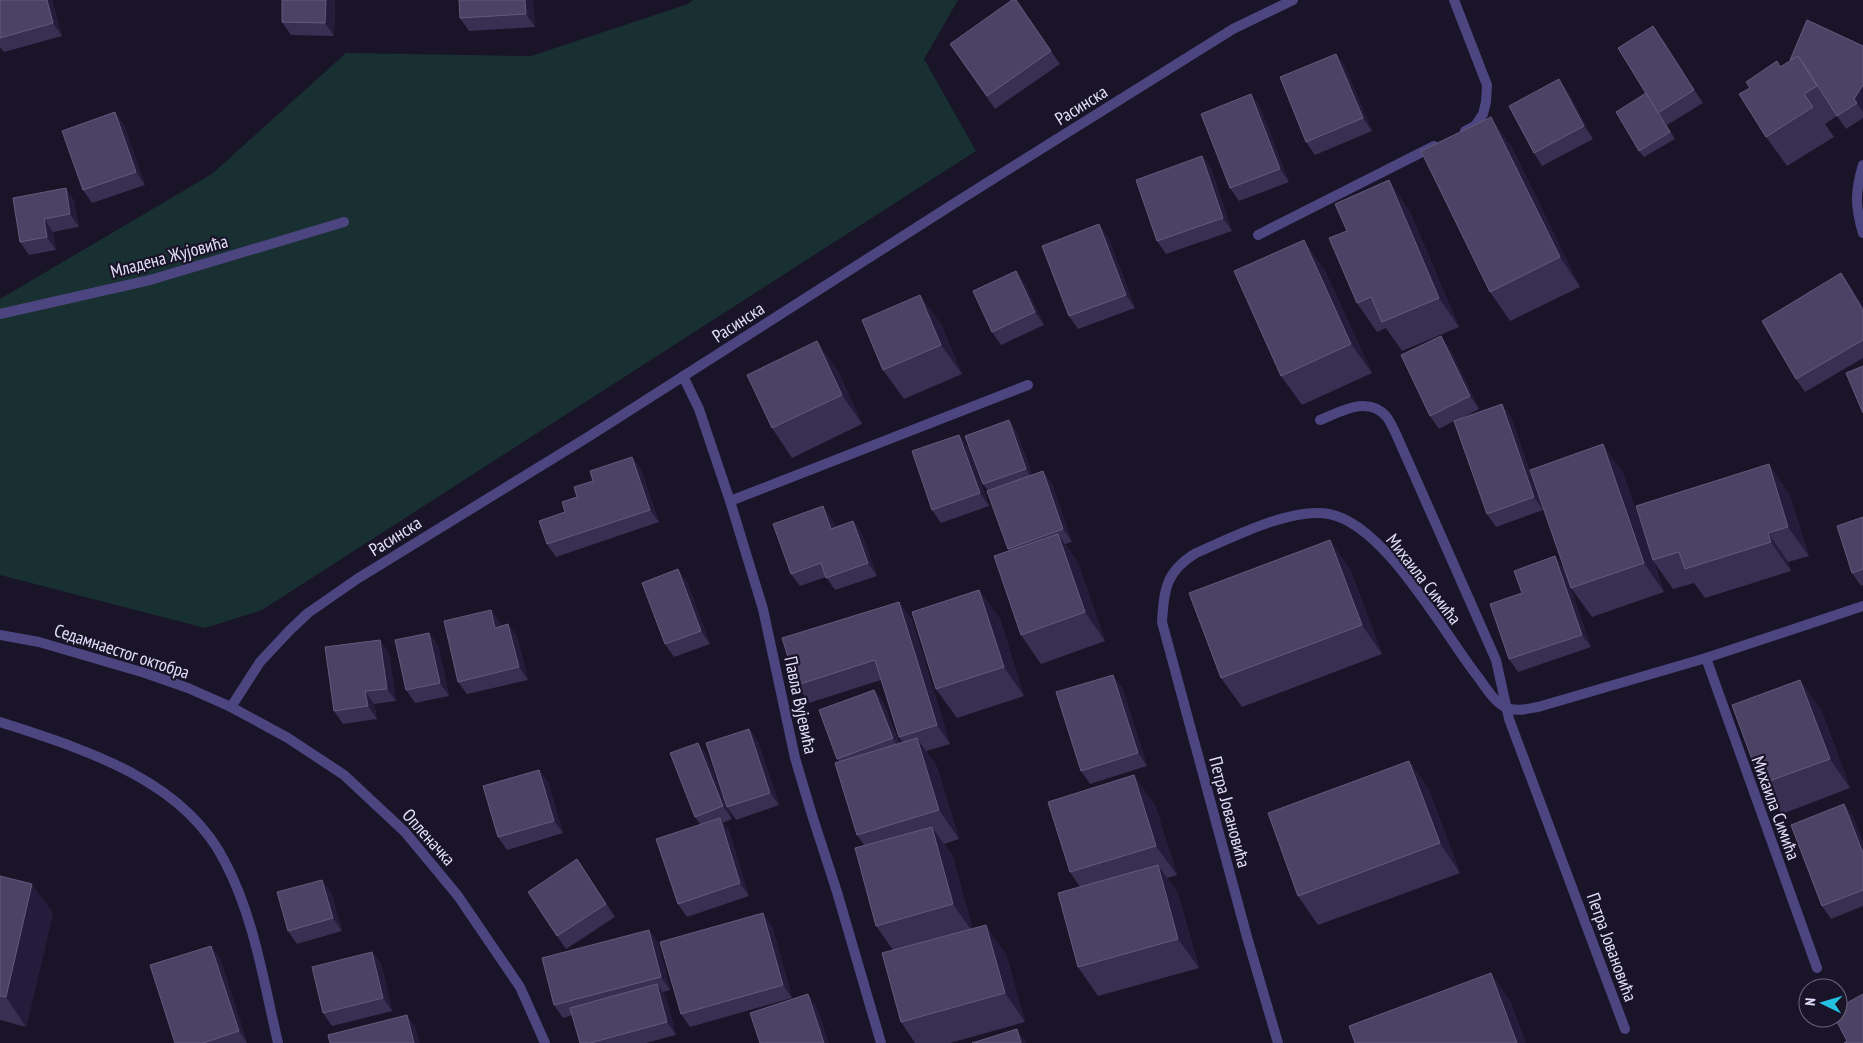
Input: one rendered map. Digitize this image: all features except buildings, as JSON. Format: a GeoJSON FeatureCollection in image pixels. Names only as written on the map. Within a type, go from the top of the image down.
{"type":"FeatureCollection","features":[{"type":"Feature","properties":{"kind":"street","name":"Расинска"},"geometry":{"type":"LineString","coordinates":[[231,707],[260,662],[289,630],[308,613],[357,579],[684,376],[1233,29],[1293,0]]}},
{"type":"Feature","properties":{"kind":"street"},"geometry":{"type":"LineString","coordinates":[[1454,0],[1487,85],[1483,114],[1475,126],[1458,134]]}},
{"type":"Feature","properties":{"kind":"street"},"geometry":{"type":"LineString","coordinates":[[1258,235],[1440,143]]}},
{"type":"Feature","properties":{"kind":"street"},"geometry":{"type":"LineString","coordinates":[[1863,165],[1857,183],[1857,213],[1863,233]]}},
{"type":"Feature","properties":{"kind":"street","name":"Младена Жујовића"},"geometry":{"type":"LineString","coordinates":[[0,314],[150,280],[344,222]]}},
{"type":"Feature","properties":{"kind":"street","name":"Павла Вујевића"},"geometry":{"type":"LineString","coordinates":[[684,376],[698,409],[730,501],[763,609],[795,758],[881,1043]]}},
{"type":"Feature","properties":{"kind":"street"},"geometry":{"type":"LineString","coordinates":[[730,501],[1028,385]]}},
{"type":"Feature","properties":{"kind":"street","name":"Михаила Симића"},"geometry":{"type":"LineString","coordinates":[[1320,420],[1354,406],[1370,406],[1385,416],[1396,434],[1496,660],[1506,707]]}},
{"type":"Feature","properties":{"kind":"street","name":"Михаила Симића"},"geometry":{"type":"LineString","coordinates":[[1166,588],[1172,574],[1182,561],[1196,553],[1287,517],[1329,514],[1350,521],[1392,560],[1408,579],[1463,658],[1497,701],[1506,707]]}},
{"type":"Feature","properties":{"kind":"street","name":"Петра Јовановића"},"geometry":{"type":"LineString","coordinates":[[1166,588],[1162,622],[1247,937],[1278,1043]]}},
{"type":"Feature","properties":{"kind":"street"},"geometry":{"type":"LineString","coordinates":[[1506,707],[1515,710],[1538,707],[1706,658],[1863,606]]}},
{"type":"Feature","properties":{"kind":"street","name":"Седамнаестог октобра"},"geometry":{"type":"LineString","coordinates":[[0,635],[39,642],[145,673],[188,688],[231,707]]}},
{"type":"Feature","properties":{"kind":"street","name":"Михаила Симића"},"geometry":{"type":"LineString","coordinates":[[1706,658],[1817,968]]}},
{"type":"Feature","properties":{"kind":"street","name":"Опленачка"},"geometry":{"type":"LineString","coordinates":[[231,707],[288,738],[344,775],[405,832],[458,896],[492,944],[520,987],[545,1043]]}},
{"type":"Feature","properties":{"kind":"street","name":"Петра Јовановића"},"geometry":{"type":"LineString","coordinates":[[1506,707],[1625,1029]]}},
{"type":"Feature","properties":{"kind":"street"},"geometry":{"type":"LineString","coordinates":[[0,722],[73,746],[126,769],[160,790],[187,812],[209,835],[226,862],[238,890],[252,936],[278,1043]]}},
{"type":"Feature","properties":{"kind":"green space"},"geometry":{"type":"Polygon","coordinates":[[[693,0],[958,0],[924,59],[976,151],[262,610],[205,628],[0,575],[0,299],[212,174],[346,53],[531,56],[688,4],[693,0]]]}}]}
